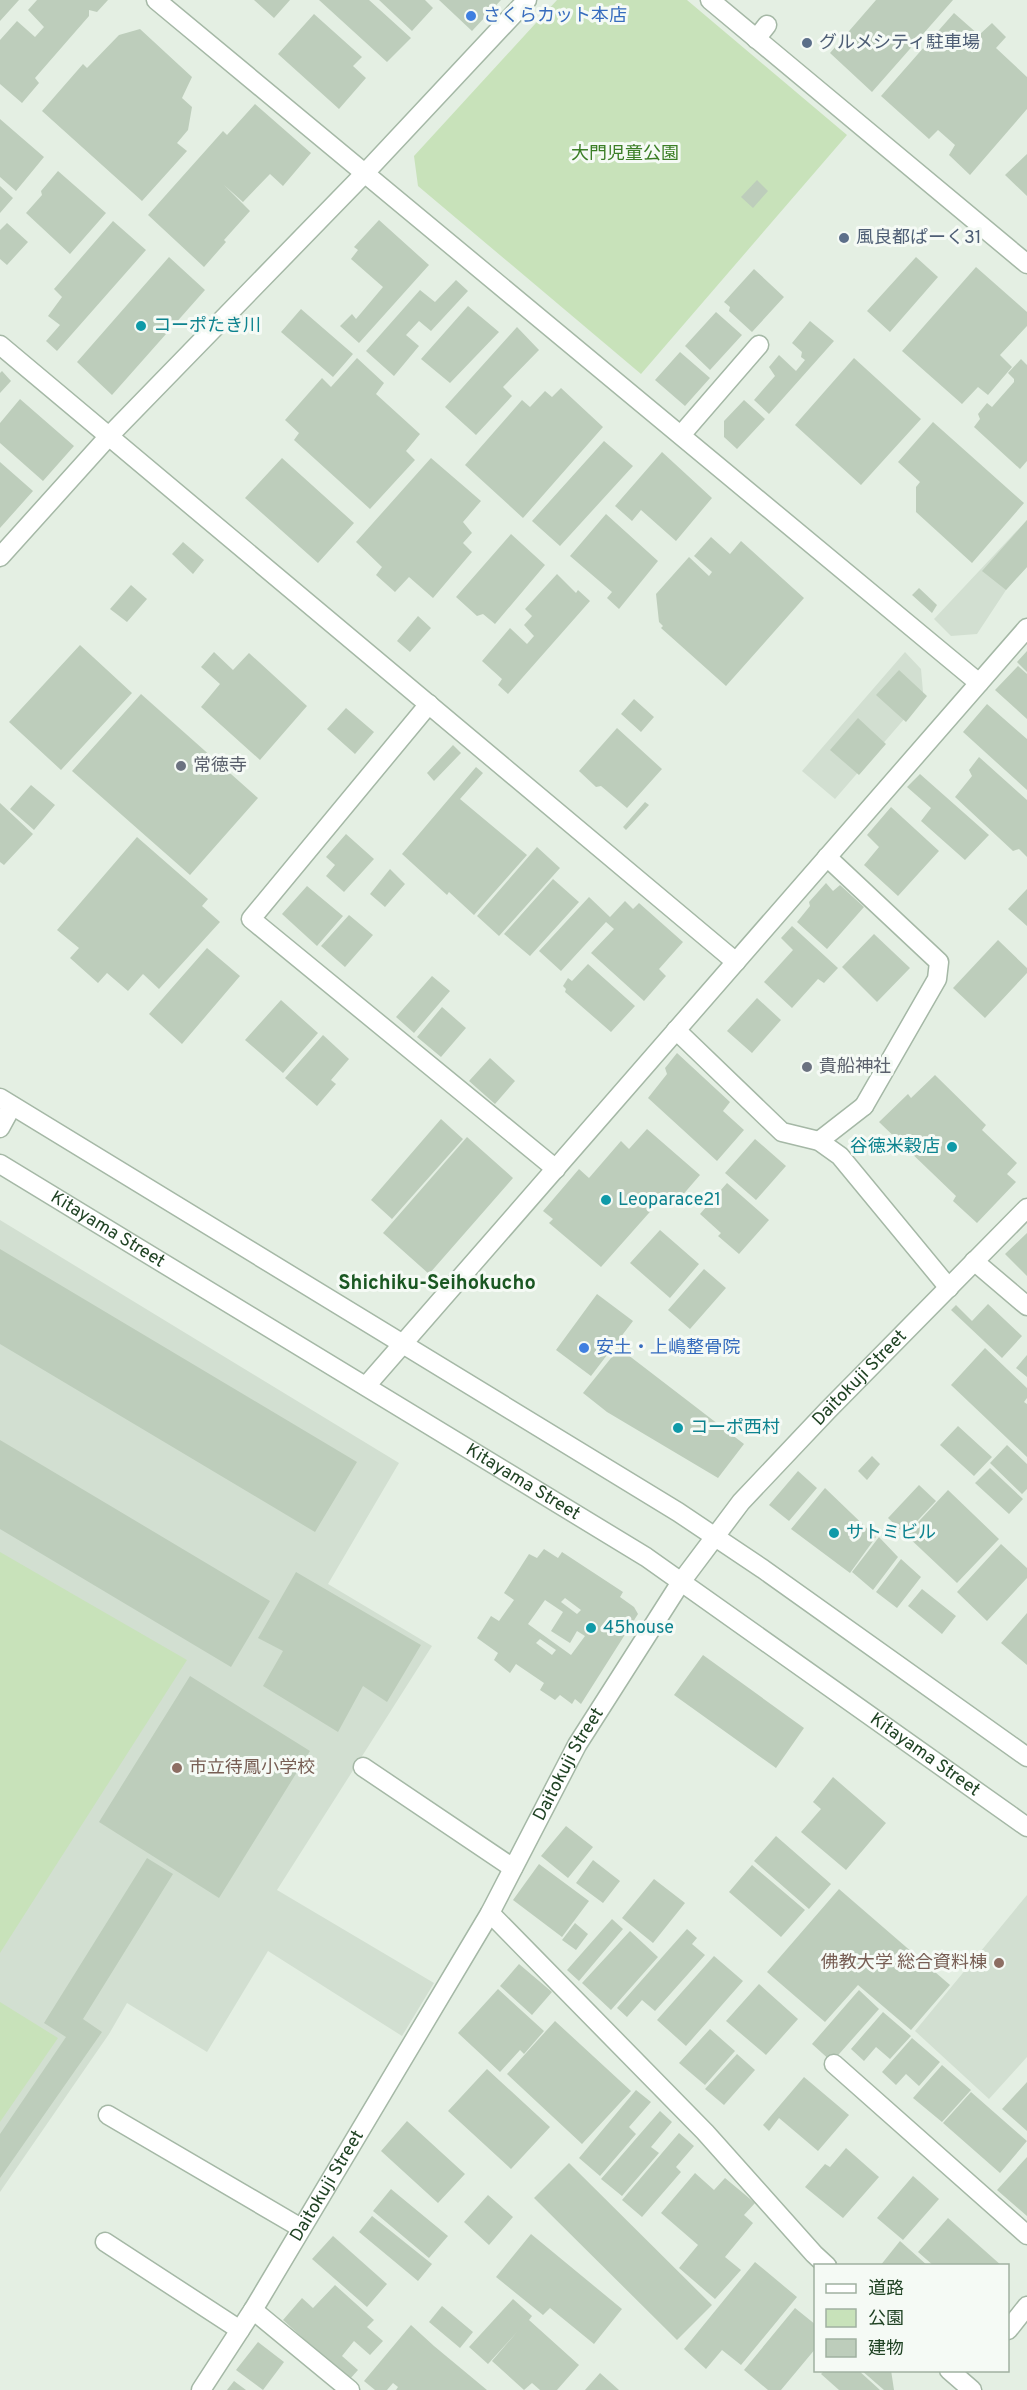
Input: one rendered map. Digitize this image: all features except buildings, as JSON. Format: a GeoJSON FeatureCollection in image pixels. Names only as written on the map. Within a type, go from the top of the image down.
{"type":"FeatureCollection","features":[{"type":"Feature","properties":{"kind":"street"},"geometry":{"type":"LineString","coordinates":[[156,0],[979,683]]}},
{"type":"Feature","properties":{"kind":"street"},"geometry":{"type":"LineString","coordinates":[[0,557],[109,436],[365,173],[527,0]]}},
{"type":"Feature","properties":{"kind":"street"},"geometry":{"type":"LineString","coordinates":[[710,0],[762,32],[1027,264]]}},
{"type":"Feature","properties":{"kind":"street"},"geometry":{"type":"LineString","coordinates":[[0,345],[736,962]]}},
{"type":"Feature","properties":{"kind":"street"},"geometry":{"type":"LineString","coordinates":[[681,435],[759,345]]}},
{"type":"Feature","properties":{"kind":"street"},"geometry":{"type":"LineString","coordinates":[[366,1386],[1027,628]]}},
{"type":"Feature","properties":{"kind":"street"},"geometry":{"type":"LineString","coordinates":[[429,704],[251,919],[555,1169]]}},
{"type":"Feature","properties":{"kind":"street"},"geometry":{"type":"LineString","coordinates":[[819,1141],[864,1106],[937,979],[939,962],[827,857]]}},
{"type":"Feature","properties":{"kind":"street"},"geometry":{"type":"LineString","coordinates":[[676,1030],[782,1132],[819,1141],[840,1156],[949,1288]]}},
{"type":"Feature","properties":{"kind":"street"},"geometry":{"type":"LineString","coordinates":[[0,1128],[6,1102],[404,1343],[715,1536],[1027,1757]]}},
{"type":"Feature","properties":{"kind":"street","name":"Kitayama Street"},"geometry":{"type":"LineString","coordinates":[[0,1164],[646,1557],[1027,1827]]}},
{"type":"Feature","properties":{"kind":"street","name":"Daitokuji Street"},"geometry":{"type":"LineString","coordinates":[[201,2390],[253,2310],[490,1913],[577,1745],[681,1582],[741,1502],[820,1418],[1027,1208]]}},
{"type":"Feature","properties":{"kind":"street"},"geometry":{"type":"LineString","coordinates":[[974,1261],[1027,1306]]}},
{"type":"Feature","properties":{"kind":"street"},"geometry":{"type":"LineString","coordinates":[[363,1767],[513,1868]]}},
{"type":"Feature","properties":{"kind":"street"},"geometry":{"type":"LineString","coordinates":[[490,1913],[705,2132],[814,2254],[826,2264]]}},
{"type":"Feature","properties":{"kind":"street"},"geometry":{"type":"LineString","coordinates":[[834,2064],[1027,2235]]}},
{"type":"Feature","properties":{"kind":"street"},"geometry":{"type":"LineString","coordinates":[[108,2115],[301,2228]]}},
{"type":"Feature","properties":{"kind":"street"},"geometry":{"type":"LineString","coordinates":[[105,2242],[240,2330]]}},
{"type":"Feature","properties":{"kind":"street"},"geometry":{"type":"LineString","coordinates":[[1009,2329],[1027,2306]]}},
{"type":"Feature","properties":{"kind":"street"},"geometry":{"type":"LineString","coordinates":[[253,2310],[350,2390]]}},
{"type":"Feature","properties":{"kind":"street"},"geometry":{"type":"LineString","coordinates":[[953,2372],[967,2383]]}},
{"type":"Feature","properties":{"kind":"shaded area"},"geometry":{"type":"Polygon","coordinates":[[[1027,520],[1027,567],[1006,590],[977,634],[951,636],[934,619],[1027,520]]]}},
{"type":"Feature","properties":{"kind":"shaded area"},"geometry":{"type":"Polygon","coordinates":[[[905,652],[921,669],[923,692],[906,717],[835,799],[802,771],[905,652]]]}},
{"type":"Feature","properties":{"kind":"shaded area","name":"市立待鳳小学校"},"geometry":{"type":"Polygon","coordinates":[[[0,1220],[399,1463],[328,1584],[432,1646],[277,1890],[434,1983],[402,2036],[268,1951],[207,2052],[127,2003],[109,2034],[0,2192],[0,1220]]]}},
{"type":"Feature","properties":{"kind":"shaded area","name":"佛教大学 総合資料棟"},"geometry":{"type":"Polygon","coordinates":[[[1027,1895],[1027,2057],[989,2099],[915,2031],[1027,1895]]]}},
{"type":"Feature","properties":{"kind":"green space","name":"大門児童公園"},"geometry":{"type":"Polygon","coordinates":[[[557,0],[687,0],[847,135],[641,374],[418,186],[414,156],[557,0]]]}},
{"type":"Feature","properties":{"kind":"green space"},"geometry":{"type":"Polygon","coordinates":[[[0,1552],[187,1660],[0,1953],[0,1552]]]}},
{"type":"Feature","properties":{"kind":"green space"},"geometry":{"type":"Polygon","coordinates":[[[0,2002],[58,2038],[0,2122],[0,2002]]]}},
{"type":"Feature","properties":{"kind":"place","name":"さくらカット本店"},"geometry":{"type":"Point","coordinates":[471,16]}},
{"type":"Feature","properties":{"kind":"place","name":"グルメシティ駐車場"},"geometry":{"type":"Point","coordinates":[807,43]}},
{"type":"Feature","properties":{"kind":"place","name":"風良都ぱーく31"},"geometry":{"type":"Point","coordinates":[844,238]}},
{"type":"Feature","properties":{"kind":"place","name":"コーポたき川"},"geometry":{"type":"Point","coordinates":[141,326]}},
{"type":"Feature","properties":{"kind":"place","name":"常徳寺"},"geometry":{"type":"Point","coordinates":[181,766]}},
{"type":"Feature","properties":{"kind":"place","name":"貴船神社"},"geometry":{"type":"Point","coordinates":[807,1067]}},
{"type":"Feature","properties":{"kind":"place","name":"谷徳米穀店"},"geometry":{"type":"Point","coordinates":[952,1147]}},
{"type":"Feature","properties":{"kind":"place","name":"Leoparace21"},"geometry":{"type":"Point","coordinates":[606,1200]}},
{"type":"Feature","properties":{"kind":"place","name":"安土・上嶋整骨院"},"geometry":{"type":"Point","coordinates":[584,1348]}},
{"type":"Feature","properties":{"kind":"place","name":"コーポ西村"},"geometry":{"type":"Point","coordinates":[678,1428]}},
{"type":"Feature","properties":{"kind":"place","name":"サトミビル"},"geometry":{"type":"Point","coordinates":[834,1533]}},
{"type":"Feature","properties":{"kind":"place","name":"45house"},"geometry":{"type":"Point","coordinates":[591,1628]}},
{"type":"Feature","properties":{"kind":"place","name":"市立待鳳小学校"},"geometry":{"type":"Point","coordinates":[177,1768]}},
{"type":"Feature","properties":{"kind":"place","name":"佛教大学 総合資料棟"},"geometry":{"type":"Point","coordinates":[999,1963]}},
{"type":"Feature","properties":{"kind":"district","name":"Shichiku-Seihokucho"},"geometry":{"type":"Point","coordinates":[437,1284]}}]}
